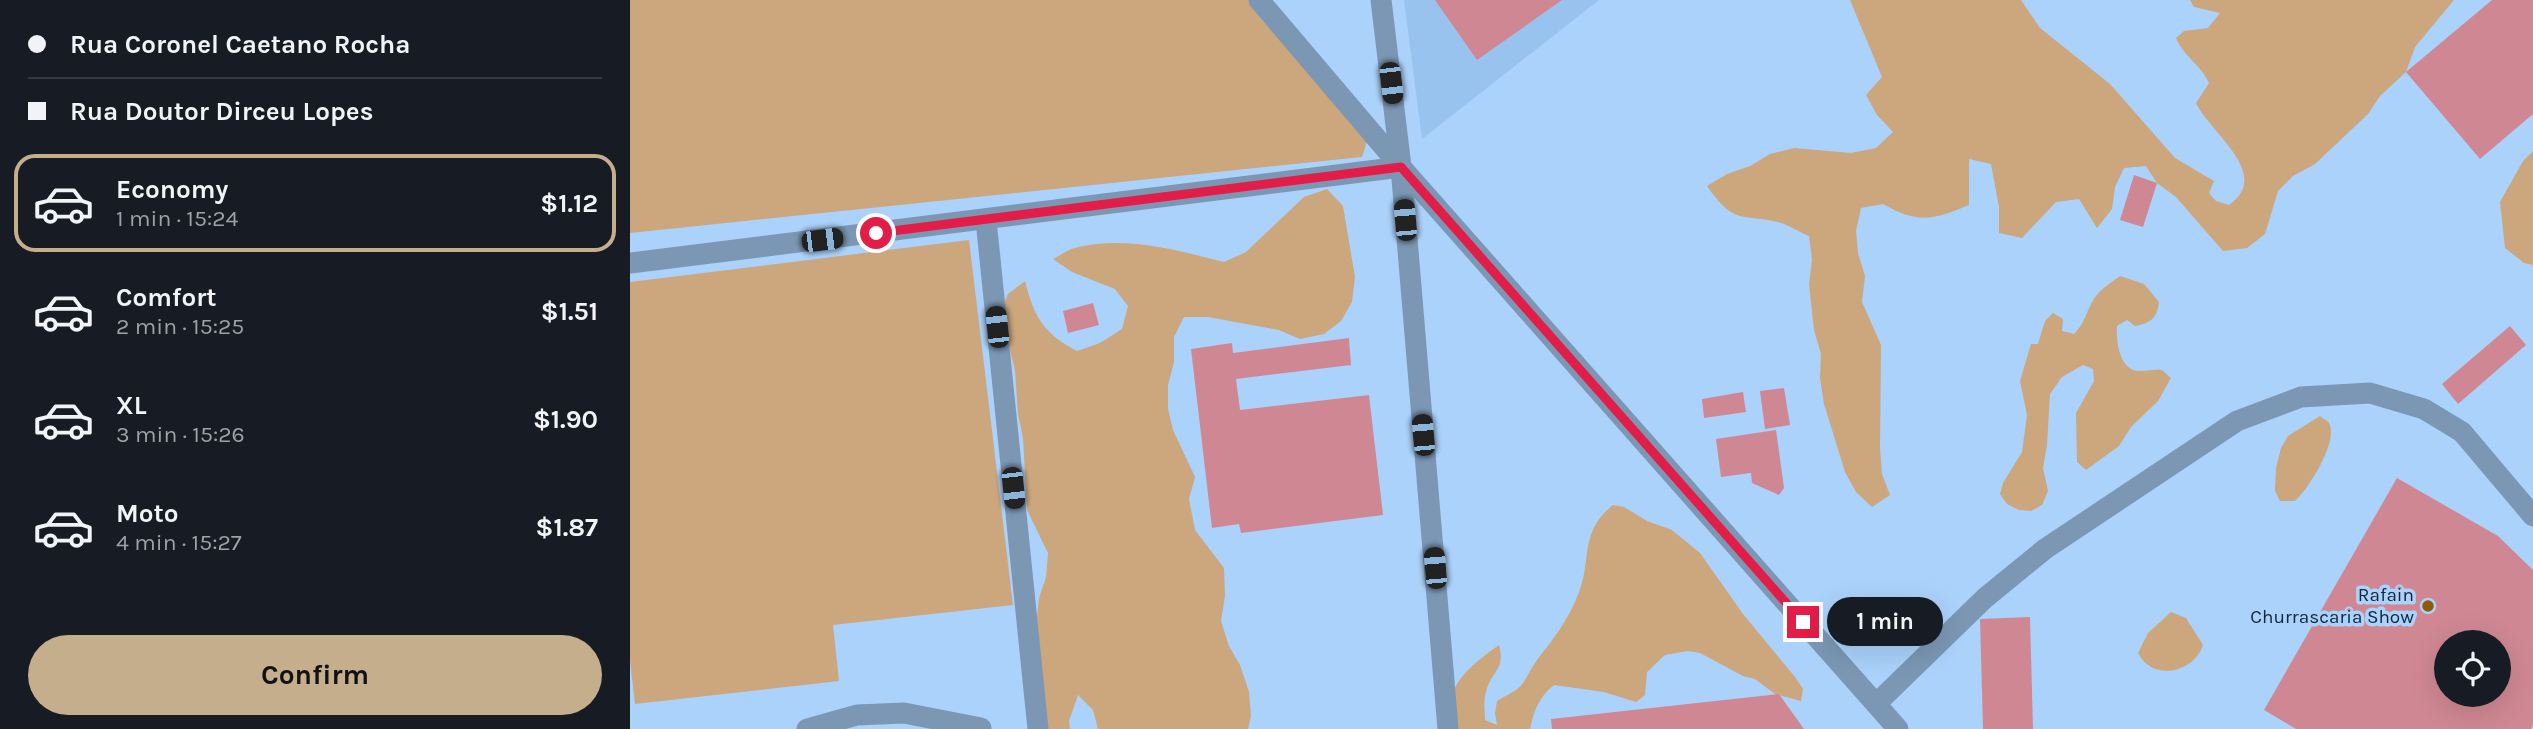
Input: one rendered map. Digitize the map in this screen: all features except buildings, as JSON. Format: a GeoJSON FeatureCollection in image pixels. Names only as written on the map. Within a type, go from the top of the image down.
{"type":"FeatureCollection","features":[{"type":"Feature","properties":{"kind":"street"},"geometry":{"type":"LineString","coordinates":[[1259,0],[1401,167],[1898,729]]}},
{"type":"Feature","properties":{"kind":"street"},"geometry":{"type":"LineString","coordinates":[[1381,0],[1401,167],[1448,729]]}},
{"type":"Feature","properties":{"kind":"street"},"geometry":{"type":"LineString","coordinates":[[630,263],[1401,167]]}},
{"type":"Feature","properties":{"kind":"street"},"geometry":{"type":"LineString","coordinates":[[986,220],[1038,729]]}},
{"type":"Feature","properties":{"kind":"street"},"geometry":{"type":"LineString","coordinates":[[1877,704],[1984,598],[2045,549],[2237,421],[2301,397],[2370,393],[2424,409],[2462,432],[2533,516]]}},
{"type":"Feature","properties":{"kind":"street"},"geometry":{"type":"LineString","coordinates":[[807,729],[856,715],[904,713],[981,728]]}},
{"type":"Feature","properties":{"kind":"shaded area"},"geometry":{"type":"Polygon","coordinates":[[[630,0],[1253,0],[1369,135],[1362,157],[630,233],[630,0]]]}},
{"type":"Feature","properties":{"kind":"shaded area"},"geometry":{"type":"Polygon","coordinates":[[[1404,0],[1599,0],[1422,139],[1404,0]]]}},
{"type":"Feature","properties":{"kind":"shaded area"},"geometry":{"type":"Polygon","coordinates":[[[1850,0],[2021,0],[2040,28],[2110,84],[2175,158],[2214,181],[2209,193],[2216,201],[2229,205],[2241,193],[2244,180],[2242,167],[2196,103],[2209,83],[2176,38],[2184,31],[2208,28],[2220,13],[2194,7],[2190,0],[2454,0],[2415,47],[2406,72],[2380,96],[2368,114],[2315,164],[2293,176],[2278,191],[2265,234],[2247,248],[2223,251],[2176,197],[2157,183],[2146,166],[2124,168],[2115,187],[2112,209],[2097,228],[2079,199],[2056,202],[2022,238],[1999,233],[1999,207],[1991,164],[1969,159],[1969,205],[1926,218],[1906,215],[1883,204],[1861,208],[1856,231],[1858,253],[1865,276],[1862,302],[1881,345],[1880,448],[1882,474],[1890,495],[1872,507],[1856,492],[1845,472],[1824,404],[1820,378],[1821,354],[1814,330],[1809,284],[1812,260],[1809,236],[1784,224],[1734,213],[1717,199],[1707,186],[1770,154],[1794,148],[1851,153],[1876,148],[1893,132],[1877,115],[1866,95],[1882,77],[1850,0]]]}},
{"type":"Feature","properties":{"kind":"shaded area"},"geometry":{"type":"Polygon","coordinates":[[[2533,151],[2533,265],[2524,263],[2505,248],[2500,202],[2523,161],[2533,151]]]}},
{"type":"Feature","properties":{"kind":"shaded area"},"geometry":{"type":"Polygon","coordinates":[[[1327,189],[1343,206],[1355,277],[1352,302],[1341,321],[1324,334],[1300,339],[1279,330],[1208,317],[1184,317],[1174,337],[1168,409],[1173,430],[1195,477],[1189,499],[1195,530],[1224,568],[1225,596],[1221,621],[1249,692],[1251,716],[1248,729],[1098,729],[1093,710],[1078,695],[1069,721],[1070,729],[1047,729],[1037,617],[1048,553],[1027,510],[1023,438],[1018,414],[1015,371],[1002,307],[1008,294],[1025,281],[1032,305],[1042,323],[1056,338],[1077,351],[1100,343],[1122,329],[1128,306],[1115,289],[1072,272],[1053,259],[1078,247],[1115,243],[1152,246],[1224,262],[1246,252],[1304,197],[1327,189]]]}},
{"type":"Feature","properties":{"kind":"shaded area"},"geometry":{"type":"Polygon","coordinates":[[[969,240],[1013,605],[833,625],[839,681],[635,704],[630,660],[630,282],[969,240]]]}},
{"type":"Feature","properties":{"kind":"shaded area"},"geometry":{"type":"Polygon","coordinates":[[[2120,276],[2144,284],[2159,302],[2155,316],[2149,321],[2135,326],[2127,320],[2117,326],[2118,346],[2123,360],[2132,369],[2162,370],[2171,378],[2158,401],[2131,427],[2119,446],[2086,470],[2077,462],[2076,413],[2094,381],[2093,369],[2083,365],[2062,377],[2050,394],[2043,468],[2048,491],[2042,505],[2031,511],[2019,510],[2007,504],[2000,494],[2003,483],[2022,452],[2027,415],[2020,381],[2031,344],[2038,344],[2045,321],[2053,313],[2063,319],[2062,331],[2074,334],[2097,295],[2120,276]]]}},
{"type":"Feature","properties":{"kind":"shaded area"},"geometry":{"type":"Polygon","coordinates":[[[2320,416],[2329,423],[2331,431],[2321,465],[2295,501],[2280,501],[2275,491],[2276,468],[2281,448],[2288,436],[2320,416]]]}},
{"type":"Feature","properties":{"kind":"shaded area"},"geometry":{"type":"Polygon","coordinates":[[[1613,505],[1624,507],[1647,521],[1672,530],[1700,553],[1743,614],[1795,677],[1803,689],[1801,701],[1775,694],[1755,679],[1743,676],[1700,653],[1688,651],[1665,655],[1647,672],[1645,695],[1636,702],[1604,692],[1554,685],[1538,704],[1530,729],[1454,729],[1451,711],[1453,691],[1470,668],[1499,645],[1501,660],[1488,685],[1484,702],[1485,720],[1497,725],[1497,701],[1522,684],[1571,611],[1583,580],[1588,546],[1595,525],[1613,505]]]}},
{"type":"Feature","properties":{"kind":"shaded area"},"geometry":{"type":"Polygon","coordinates":[[[2171,612],[2186,618],[2203,645],[2191,662],[2182,667],[2162,671],[2144,662],[2138,653],[2148,633],[2171,612]]]}},
{"type":"Feature","properties":{"kind":"place","name":"Rafain Churrascaria Show"},"geometry":{"type":"Point","coordinates":[2428,606]}},
{"type":"Feature","properties":{"kind":"route"},"geometry":{"type":"LineString","coordinates":[[876,233],[1401,167],[1803,622]]}}]}
